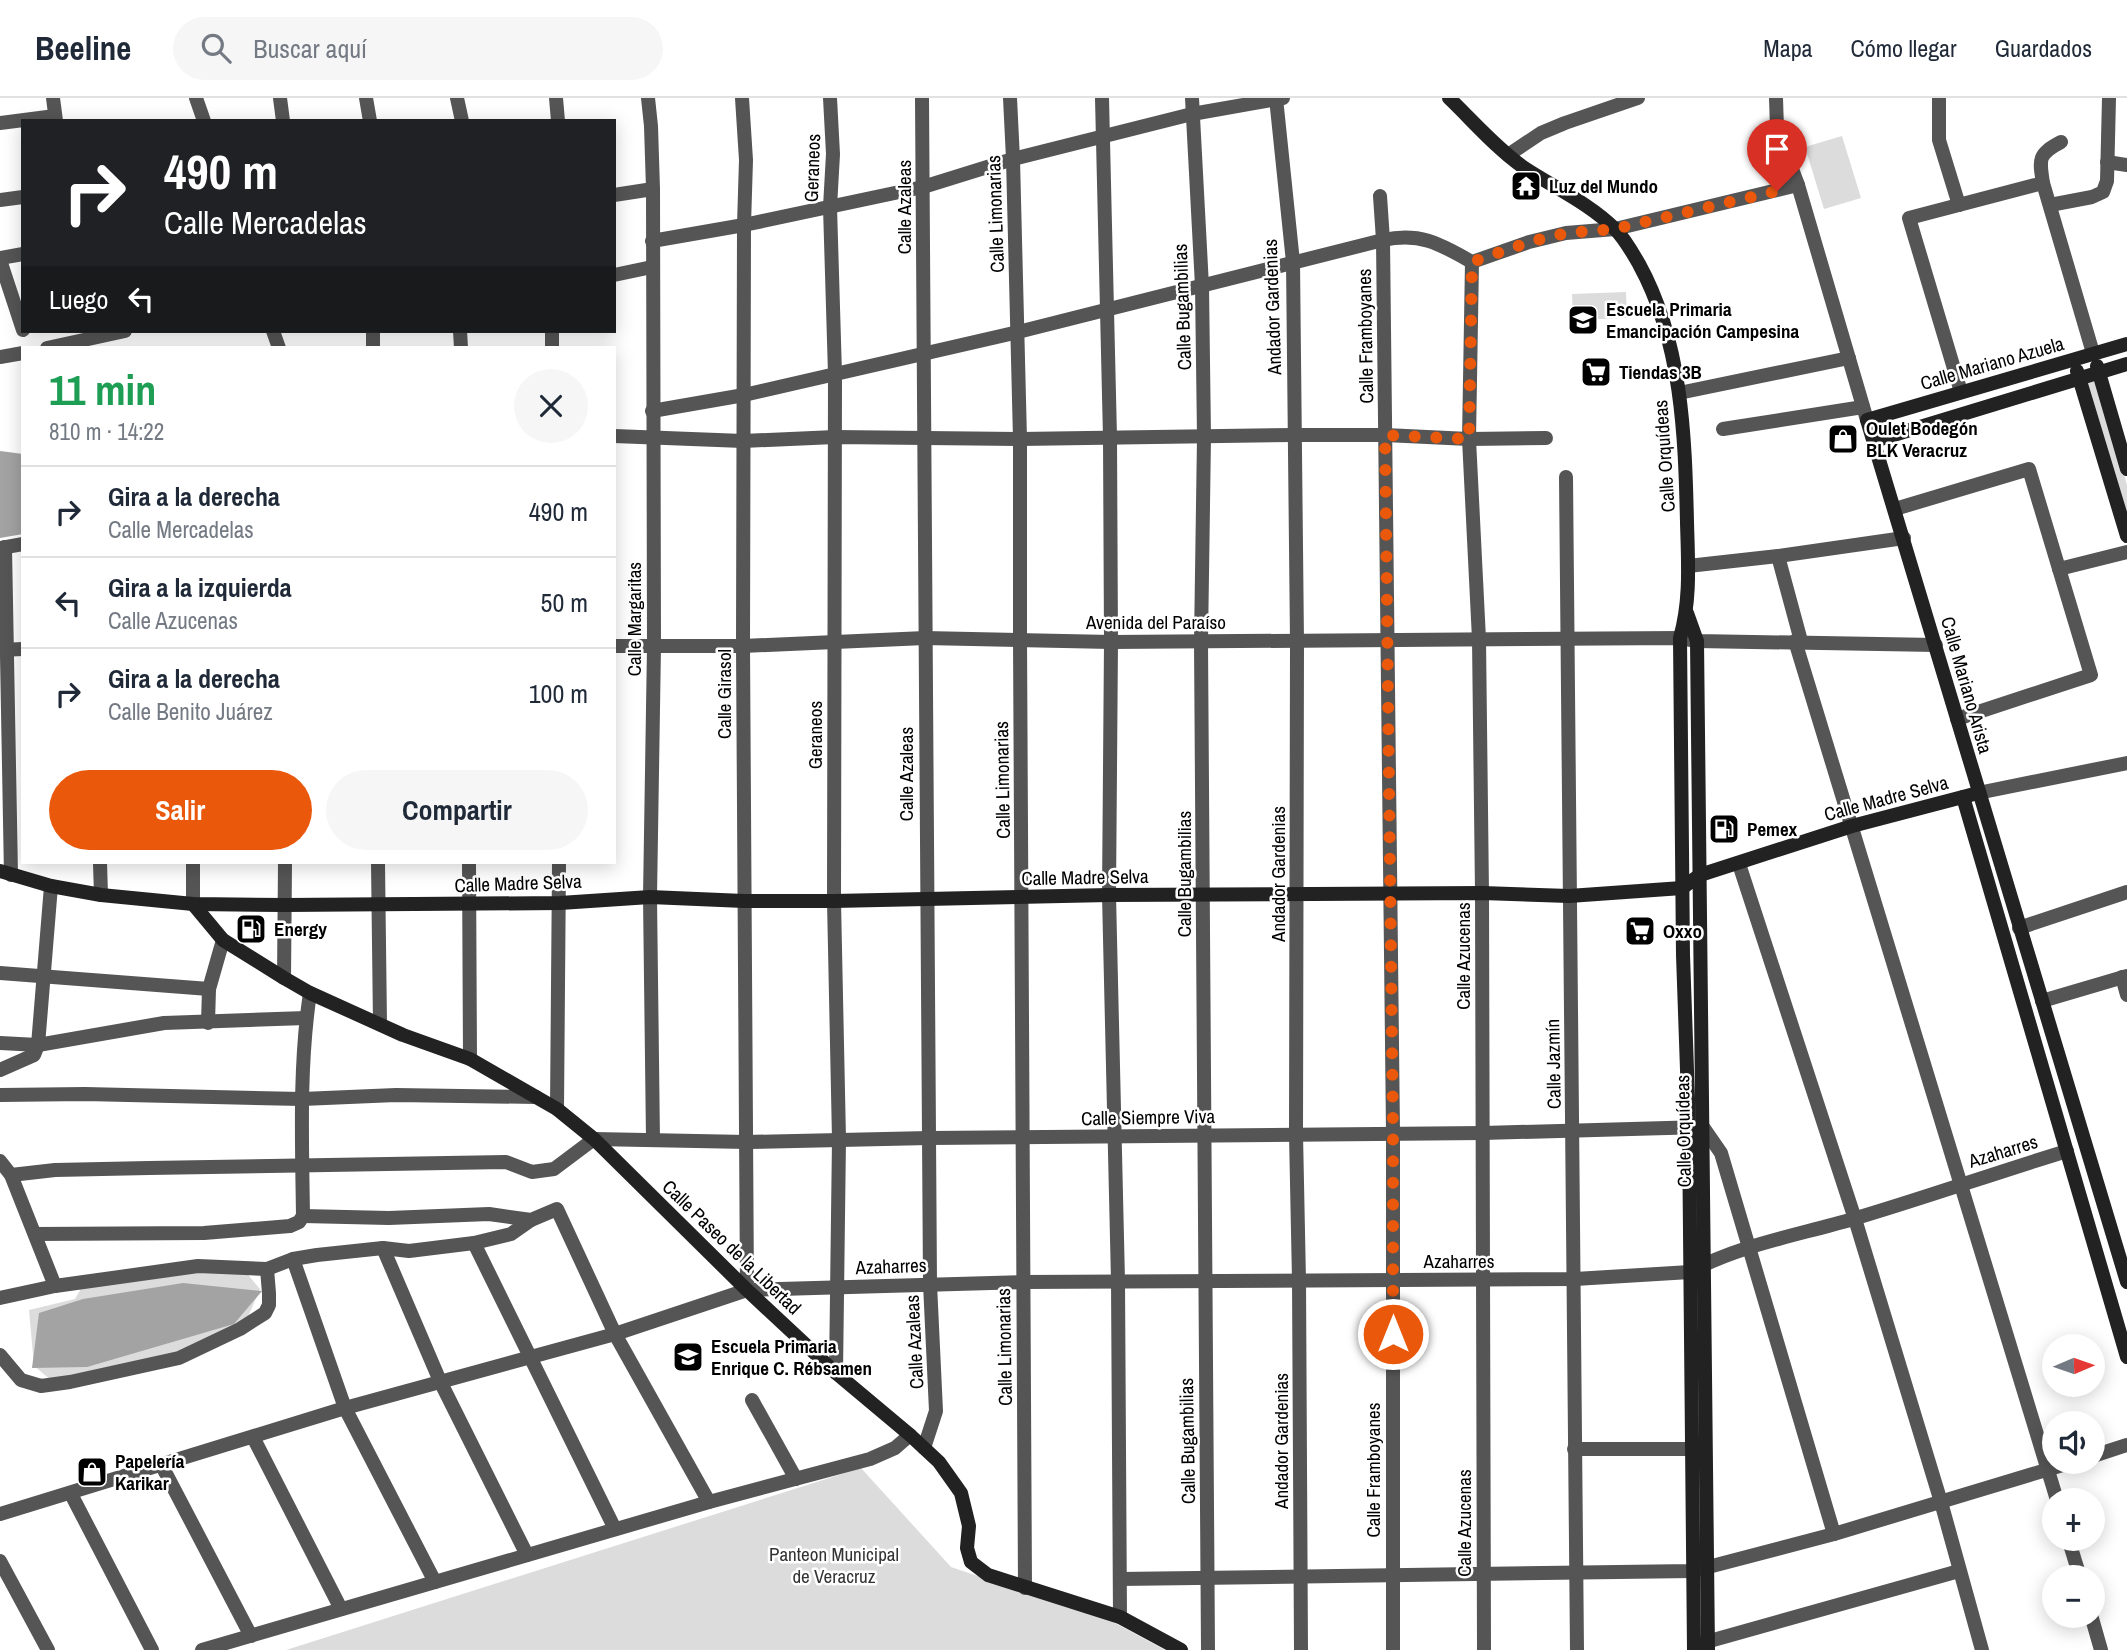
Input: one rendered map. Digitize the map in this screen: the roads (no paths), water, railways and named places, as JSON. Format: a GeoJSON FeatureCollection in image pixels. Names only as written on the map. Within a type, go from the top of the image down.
{"type":"FeatureCollection","features":[{"type":"Feature","properties":{"kind":"street"},"geometry":{"type":"LineString","coordinates":[[53,98],[55,118]]}},
{"type":"Feature","properties":{"kind":"street"},"geometry":{"type":"LineString","coordinates":[[196,98],[203,119]]}},
{"type":"Feature","properties":{"kind":"street"},"geometry":{"type":"LineString","coordinates":[[280,98],[283,119]]}},
{"type":"Feature","properties":{"kind":"street"},"geometry":{"type":"LineString","coordinates":[[366,98],[370,119]]}},
{"type":"Feature","properties":{"kind":"street"},"geometry":{"type":"LineString","coordinates":[[457,98],[462,119]]}},
{"type":"Feature","properties":{"kind":"street"},"geometry":{"type":"LineString","coordinates":[[556,98],[558,119]]}},
{"type":"Feature","properties":{"kind":"street","name":"Calle Margaritas"},"geometry":{"type":"LineString","coordinates":[[648,98],[653,189],[654,646],[650,897],[653,1140]]}},
{"type":"Feature","properties":{"kind":"street","name":"Calle Girasol"},"geometry":{"type":"LineString","coordinates":[[742,98],[746,160],[743,646],[747,1290]]}},
{"type":"Feature","properties":{"kind":"street","name":"Geraneos"},"geometry":{"type":"LineString","coordinates":[[830,98],[835,374],[833,641],[839,1139],[835,1373]]}},
{"type":"Feature","properties":{"kind":"street","name":"Calle Azaleas"},"geometry":{"type":"LineString","coordinates":[[922,98],[930,1283],[936,1411],[924,1448]]}},
{"type":"Feature","properties":{"kind":"street","name":"Calle Limonarias"},"geometry":{"type":"LineString","coordinates":[[1010,98],[1020,439],[1025,1588]]}},
{"type":"Feature","properties":{"kind":"street"},"geometry":{"type":"LineString","coordinates":[[1102,98],[1110,437],[1109,895],[1118,1281],[1120,1618]]}},
{"type":"Feature","properties":{"kind":"street","name":"Calle Bugambilias"},"geometry":{"type":"LineString","coordinates":[[1192,98],[1202,286],[1204,436],[1201,642],[1208,1650]]}},
{"type":"Feature","properties":{"kind":"street"},"geometry":{"type":"LineString","coordinates":[[652,241],[744,225],[923,187],[1013,159],[1192,114],[1278,98]]}},
{"type":"Feature","properties":{"kind":"street","name":"Andador Gardenias"},"geometry":{"type":"LineString","coordinates":[[1278,98],[1293,261],[1301,1650]]}},
{"type":"Feature","properties":{"kind":"street","name":"Calle Orquídeas"},"geometry":{"type":"LineString","coordinates":[[1449,98],[1508,155],[1615,229],[1636,259],[1661,311],[1670,340],[1679,393],[1686,474],[1688,566],[1687,613],[1680,638],[1683,955],[1704,1264],[1701,1647]]}},
{"type":"Feature","properties":{"kind":"street"},"geometry":{"type":"LineString","coordinates":[[1508,155],[1553,128],[1638,98]]}},
{"type":"Feature","properties":{"kind":"street","name":"Calle Mariano Arista"},"geometry":{"type":"LineString","coordinates":[[1776,98],[1777,129],[1798,186],[2127,1282]]}},
{"type":"Feature","properties":{"kind":"street"},"geometry":{"type":"LineString","coordinates":[[1939,98],[1939,140],[1959,205]]}},
{"type":"Feature","properties":{"kind":"street"},"geometry":{"type":"LineString","coordinates":[[2050,205],[2092,197],[2103,192],[2107,181],[2109,98]]}},
{"type":"Feature","properties":{"kind":"street"},"geometry":{"type":"LineString","coordinates":[[0,123],[21,121]]}},
{"type":"Feature","properties":{"kind":"street"},"geometry":{"type":"LineString","coordinates":[[2061,142],[2045,150],[2039,162],[2043,183],[2127,469]]}},
{"type":"Feature","properties":{"kind":"street"},"geometry":{"type":"LineString","coordinates":[[2107,162],[2127,165]]}},
{"type":"Feature","properties":{"kind":"street"},"geometry":{"type":"LineString","coordinates":[[1961,392],[1909,218],[2043,183]]}},
{"type":"Feature","properties":{"kind":"street"},"geometry":{"type":"LineString","coordinates":[[652,411],[744,395],[1018,332],[1397,237],[1437,242],[1472,262],[1529,242],[1566,233],[1615,229],[1798,186]]}},
{"type":"Feature","properties":{"kind":"street"},"geometry":{"type":"LineString","coordinates":[[616,195],[653,189]]}},
{"type":"Feature","properties":{"kind":"street","name":"Calle Framboyanes"},"geometry":{"type":"LineString","coordinates":[[1380,196],[1393,1132],[1393,1650]]}},
{"type":"Feature","properties":{"kind":"street"},"geometry":{"type":"LineString","coordinates":[[0,200],[21,197]]}},
{"type":"Feature","properties":{"kind":"street"},"geometry":{"type":"LineString","coordinates":[[21,254],[0,259],[21,324]]}},
{"type":"Feature","properties":{"kind":"street","name":"Calle Azucenas"},"geometry":{"type":"LineString","coordinates":[[1472,262],[1469,439],[1479,639],[1482,893],[1484,1650]]}},
{"type":"Feature","properties":{"kind":"street"},"geometry":{"type":"LineString","coordinates":[[616,275],[652,267]]}},
{"type":"Feature","properties":{"kind":"street"},"geometry":{"type":"LineString","coordinates":[[56,346],[116,333]]}},
{"type":"Feature","properties":{"kind":"street","name":"Calle Mariano Azuela"},"geometry":{"type":"LineString","coordinates":[[1865,414],[1961,392],[2127,344]]}},
{"type":"Feature","properties":{"kind":"street"},"geometry":{"type":"LineString","coordinates":[[0,357],[21,353]]}},
{"type":"Feature","properties":{"kind":"street"},"geometry":{"type":"LineString","coordinates":[[1679,393],[1849,358]]}},
{"type":"Feature","properties":{"kind":"street"},"geometry":{"type":"LineString","coordinates":[[2073,359],[2127,536]]}},
{"type":"Feature","properties":{"kind":"street","name":"Calle Mariano Azuela"},"geometry":{"type":"LineString","coordinates":[[1874,441],[2127,364]]}},
{"type":"Feature","properties":{"kind":"street"},"geometry":{"type":"LineString","coordinates":[[1723,429],[1865,414]]}},
{"type":"Feature","properties":{"kind":"street"},"geometry":{"type":"LineString","coordinates":[[616,436],[743,441],[1294,435],[1546,438]]}},
{"type":"Feature","properties":{"kind":"street"},"geometry":{"type":"LineString","coordinates":[[1895,509],[2029,469],[2091,675],[1957,719]]}},
{"type":"Feature","properties":{"kind":"street","name":"Calle Jazmín"},"geometry":{"type":"LineString","coordinates":[[1566,477],[1577,1650]]}},
{"type":"Feature","properties":{"kind":"street"},"geometry":{"type":"LineString","coordinates":[[1688,566],[1904,538]]}},
{"type":"Feature","properties":{"kind":"street"},"geometry":{"type":"LineString","coordinates":[[5,873],[10,649],[2,547],[21,544]]}},
{"type":"Feature","properties":{"kind":"street"},"geometry":{"type":"LineString","coordinates":[[2059,569],[2127,551]]}},
{"type":"Feature","properties":{"kind":"street"},"geometry":{"type":"LineString","coordinates":[[1778,556],[1798,641],[1852,826],[2042,1450]]}},
{"type":"Feature","properties":{"kind":"street","name":"Calle Orquídeas"},"geometry":{"type":"LineString","coordinates":[[1687,613],[1697,641],[1700,954],[1690,1272],[1692,1449],[1700,1570]]}},
{"type":"Feature","properties":{"kind":"street","name":"Avenida del Paraíso"},"geometry":{"type":"LineString","coordinates":[[616,646],[743,646],[925,638],[1111,642],[1680,638],[1697,641],[1936,645]]}},
{"type":"Feature","properties":{"kind":"street"},"geometry":{"type":"LineString","coordinates":[[1979,793],[2127,763]]}},
{"type":"Feature","properties":{"kind":"street","name":"Calle Madre Selva"},"geometry":{"type":"LineString","coordinates":[[5,873],[51,886],[101,895],[193,904],[470,904],[650,897],[835,901],[1204,894],[1482,893],[1569,896],[1682,888],[1700,875],[1852,826],[1979,793]]}},
{"type":"Feature","properties":{"kind":"street"},"geometry":{"type":"LineString","coordinates":[[1963,797],[2127,1357]]}},
{"type":"Feature","properties":{"kind":"street"},"geometry":{"type":"LineString","coordinates":[[100,864],[101,895]]}},
{"type":"Feature","properties":{"kind":"street"},"geometry":{"type":"LineString","coordinates":[[10,1175],[55,1170],[506,1162],[532,1172],[554,1169],[594,1139],[557,1109],[470,1059],[310,993],[223,940],[193,904],[193,864]]}},
{"type":"Feature","properties":{"kind":"street"},"geometry":{"type":"LineString","coordinates":[[284,978],[285,864]]}},
{"type":"Feature","properties":{"kind":"street"},"geometry":{"type":"LineString","coordinates":[[378,864],[380,1024]]}},
{"type":"Feature","properties":{"kind":"street"},"geometry":{"type":"LineString","coordinates":[[469,864],[470,1059]]}},
{"type":"Feature","properties":{"kind":"street"},"geometry":{"type":"LineString","coordinates":[[557,1109],[559,864]]}},
{"type":"Feature","properties":{"kind":"street"},"geometry":{"type":"LineString","coordinates":[[1739,864],[1855,1219],[1941,1502],[1982,1650]]}},
{"type":"Feature","properties":{"kind":"street"},"geometry":{"type":"LineString","coordinates":[[0,1070],[34,1055],[38,1045],[51,886]]}},
{"type":"Feature","properties":{"kind":"street"},"geometry":{"type":"LineString","coordinates":[[2020,928],[2127,892]]}},
{"type":"Feature","properties":{"kind":"street"},"geometry":{"type":"LineString","coordinates":[[208,1023],[209,989],[223,940]]}},
{"type":"Feature","properties":{"kind":"street"},"geometry":{"type":"LineString","coordinates":[[1683,955],[1700,954]]}},
{"type":"Feature","properties":{"kind":"street"},"geometry":{"type":"LineString","coordinates":[[0,973],[209,989]]}},
{"type":"Feature","properties":{"kind":"street"},"geometry":{"type":"LineString","coordinates":[[2042,1001],[2124,976],[2127,995]]}},
{"type":"Feature","properties":{"kind":"street"},"geometry":{"type":"LineString","coordinates":[[35,1234],[204,1233],[290,1226],[299,1222],[303,1216],[302,1099],[306,1018],[310,993]]}},
{"type":"Feature","properties":{"kind":"street"},"geometry":{"type":"LineString","coordinates":[[0,1043],[38,1045],[164,1023],[306,1018]]}},
{"type":"Feature","properties":{"kind":"street"},"geometry":{"type":"LineString","coordinates":[[0,1095],[85,1094],[302,1099],[396,1095],[536,1097]]}},
{"type":"Feature","properties":{"kind":"street"},"geometry":{"type":"LineString","coordinates":[[1696,1127],[1721,1153],[1834,1534]]}},
{"type":"Feature","properties":{"kind":"street","name":"Calle Siempre Viva"},"geometry":{"type":"LineString","coordinates":[[594,1139],[747,1142],[1393,1132],[1483,1133],[1696,1127]]}},
{"type":"Feature","properties":{"kind":"street","name":"Calle Paseo de la Libertad"},"geometry":{"type":"LineString","coordinates":[[594,1139],[835,1373],[939,1462],[961,1493],[969,1526],[967,1548],[971,1562],[988,1575],[1120,1618],[1181,1650]]}},
{"type":"Feature","properties":{"kind":"street","name":"Azaharres"},"geometry":{"type":"LineString","coordinates":[[0,1514],[345,1408],[615,1334],[747,1290],[930,1283],[1483,1281],[1690,1272],[1704,1264],[1749,1249],[1855,1219],[2067,1151]]}},
{"type":"Feature","properties":{"kind":"street"},"geometry":{"type":"LineString","coordinates":[[0,1161],[10,1175],[55,1286]]}},
{"type":"Feature","properties":{"kind":"street"},"geometry":{"type":"LineString","coordinates":[[0,1298],[55,1286],[198,1266],[267,1269],[293,1259],[383,1248],[409,1251],[474,1243],[512,1234],[531,1220],[557,1209],[615,1334],[709,1502]]}},
{"type":"Feature","properties":{"kind":"street"},"geometry":{"type":"LineString","coordinates":[[303,1216],[389,1218],[489,1214],[531,1220]]}},
{"type":"Feature","properties":{"kind":"street"},"geometry":{"type":"LineString","coordinates":[[474,1243],[615,1529]]}},
{"type":"Feature","properties":{"kind":"street"},"geometry":{"type":"LineString","coordinates":[[383,1248],[440,1381],[527,1555]]}},
{"type":"Feature","properties":{"kind":"street"},"geometry":{"type":"LineString","coordinates":[[293,1259],[345,1408],[435,1582]]}},
{"type":"Feature","properties":{"kind":"street"},"geometry":{"type":"LineString","coordinates":[[0,1355],[21,1380],[41,1386],[179,1358],[240,1329],[265,1313],[269,1293],[267,1269]]}},
{"type":"Feature","properties":{"kind":"street"},"geometry":{"type":"LineString","coordinates":[[752,1400],[796,1479]]}},
{"type":"Feature","properties":{"kind":"street"},"geometry":{"type":"LineString","coordinates":[[202,1650],[709,1502],[870,1459],[895,1448],[910,1435]]}},
{"type":"Feature","properties":{"kind":"street"},"geometry":{"type":"LineString","coordinates":[[253,1437],[341,1609]]}},
{"type":"Feature","properties":{"kind":"street"},"geometry":{"type":"LineString","coordinates":[[2105,1452],[2127,1445]]}},
{"type":"Feature","properties":{"kind":"street"},"geometry":{"type":"LineString","coordinates":[[1574,1449],[1692,1449]]}},
{"type":"Feature","properties":{"kind":"street"},"geometry":{"type":"LineString","coordinates":[[162,1466],[251,1636]]}},
{"type":"Feature","properties":{"kind":"street"},"geometry":{"type":"LineString","coordinates":[[1120,1579],[1700,1570],[1834,1534],[2042,1472]]}},
{"type":"Feature","properties":{"kind":"street"},"geometry":{"type":"LineString","coordinates":[[71,1494],[152,1650]]}},
{"type":"Feature","properties":{"kind":"street"},"geometry":{"type":"LineString","coordinates":[[0,1561],[48,1650]]}},
{"type":"Feature","properties":{"kind":"street"},"geometry":{"type":"LineString","coordinates":[[1701,1647],[1959,1571]]}},
{"type":"Feature","properties":{"kind":"street"},"geometry":{"type":"LineString","coordinates":[[2095,1628],[2101,1650]]}},
{"type":"Feature","properties":{"kind":"place","name":"Luz del Mundo"},"geometry":{"type":"Point","coordinates":[1526,186]}},
{"type":"Feature","properties":{"kind":"place","name":"Escuela Primaria Emancipación Campesina"},"geometry":{"type":"Point","coordinates":[1583,320]}},
{"type":"Feature","properties":{"kind":"place","name":"Tiendas 3B"},"geometry":{"type":"Point","coordinates":[1596,372]}},
{"type":"Feature","properties":{"kind":"place","name":"Oulet Bodegón BLK Veracruz"},"geometry":{"type":"Point","coordinates":[1843,439]}},
{"type":"Feature","properties":{"kind":"place","name":"Pemex"},"geometry":{"type":"Point","coordinates":[1724,829]}},
{"type":"Feature","properties":{"kind":"place","name":"Energy"},"geometry":{"type":"Point","coordinates":[251,929]}},
{"type":"Feature","properties":{"kind":"place","name":"Oxxo"},"geometry":{"type":"Point","coordinates":[1640,931]}},
{"type":"Feature","properties":{"kind":"place","name":"Escuela Primaria Enrique C. Rébsamen"},"geometry":{"type":"Point","coordinates":[688,1357]}},
{"type":"Feature","properties":{"kind":"place","name":"Papelería Karikar"},"geometry":{"type":"Point","coordinates":[92,1472]}},
{"type":"Feature","properties":{"kind":"park label","name":"Panteon Municipal de Veracruz"},"geometry":{"type":"Point","coordinates":[834,1565]}}]}
